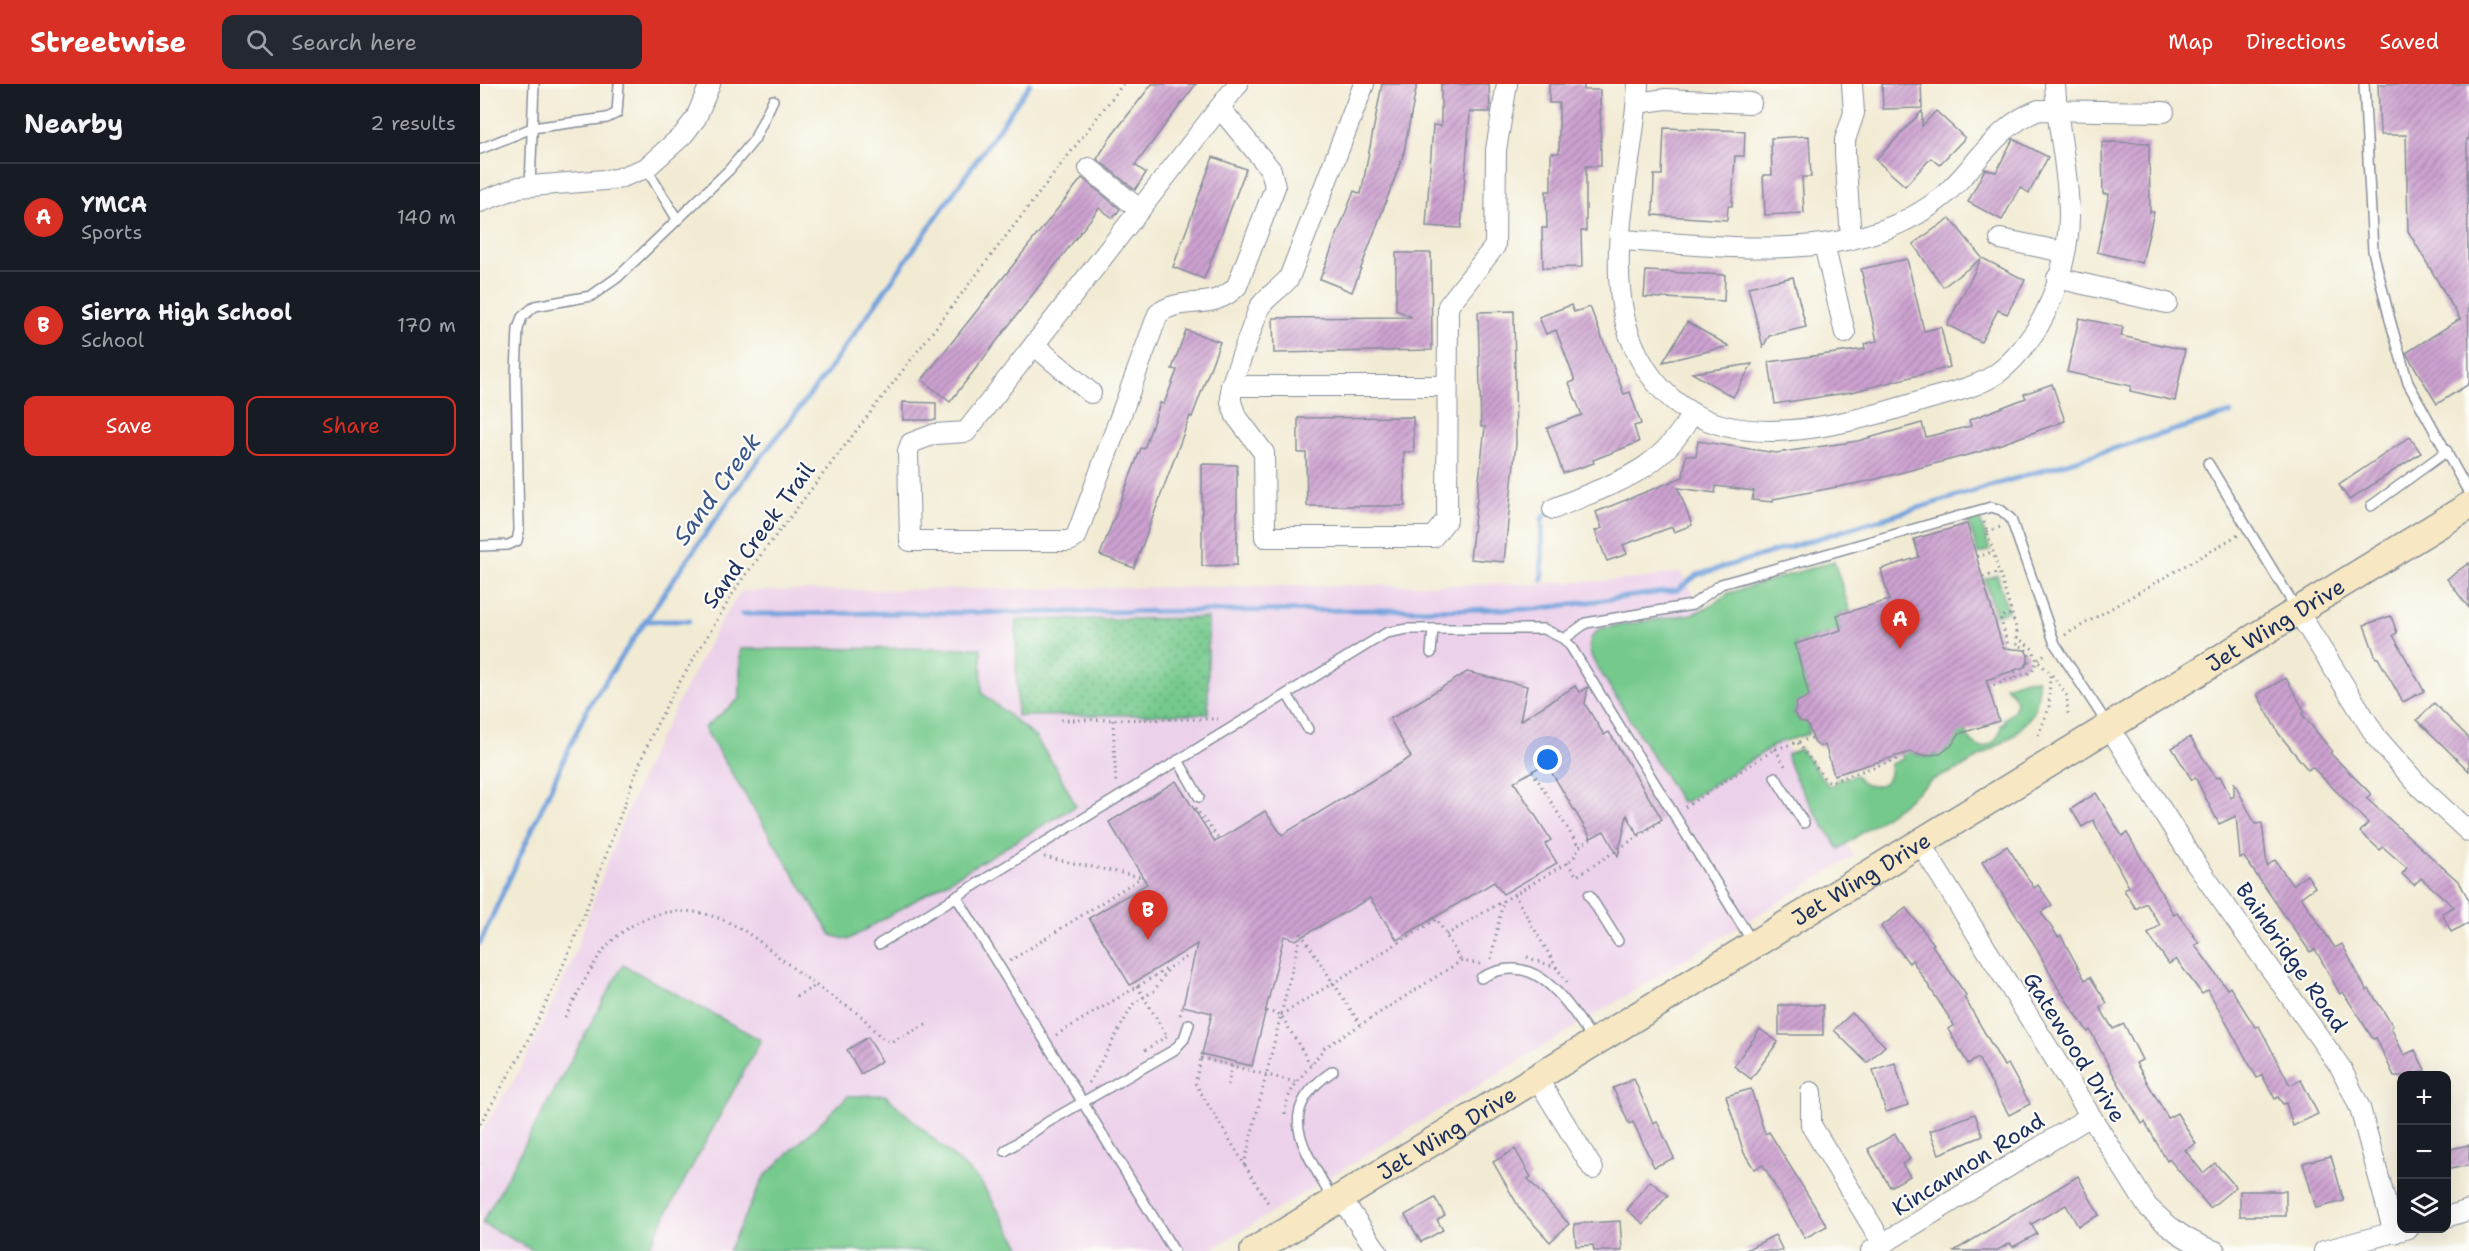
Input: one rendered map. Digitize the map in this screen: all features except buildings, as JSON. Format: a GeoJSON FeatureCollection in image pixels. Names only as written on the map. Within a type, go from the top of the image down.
{"type":"FeatureCollection","features":[{"type":"Feature","properties":{"kind":"main road","name":"Jet Wing Drive"},"geometry":{"type":"LineString","coordinates":[[1254,1251],[2469,506]]}},
{"type":"Feature","properties":{"kind":"street"},"geometry":{"type":"LineString","coordinates":[[480,202],[496,194],[530,186],[607,180],[646,168],[683,135],[696,118],[710,84]]}},
{"type":"Feature","properties":{"kind":"street"},"geometry":{"type":"LineString","coordinates":[[1220,108],[1271,170],[1275,187],[1237,286],[1223,298],[1170,306],[1158,314],[1076,537],[1069,541],[910,541],[908,451],[911,443],[935,435],[966,432],[1238,84]]}},
{"type":"Feature","properties":{"kind":"street"},"geometry":{"type":"LineString","coordinates":[[1364,84],[1289,278],[1280,289],[1266,297],[1259,308],[1231,386],[1231,402],[1236,416],[1264,453],[1265,537],[1433,537],[1447,519],[1448,306],[1495,246],[1496,150],[1507,84]]}},
{"type":"Feature","properties":{"kind":"street"},"geometry":{"type":"LineString","coordinates":[[1851,238],[1845,140],[1854,113],[1852,84]]}},
{"type":"Feature","properties":{"kind":"street"},"geometry":{"type":"LineString","coordinates":[[1751,103],[1666,99],[1638,93],[1620,240],[1623,309],[1629,334],[1640,359],[1653,381],[1672,399],[1692,413],[1713,422],[1739,428],[1794,429],[1830,424],[1895,409],[1964,388],[1992,377],[2010,363],[2027,342],[2040,323],[2053,293],[2064,252],[2069,218],[2055,84]]}},
{"type":"Feature","properties":{"kind":"street"},"geometry":{"type":"LineString","coordinates":[[1620,240],[1788,248],[1851,238],[1885,229],[1942,197],[2016,121],[2039,110],[2164,112]]}},
{"type":"Feature","properties":{"kind":"street"},"geometry":{"type":"LineString","coordinates":[[1089,168],[1140,210]]}},
{"type":"Feature","properties":{"kind":"street"},"geometry":{"type":"LineString","coordinates":[[2000,239],[2064,252]]}},
{"type":"Feature","properties":{"kind":"street"},"geometry":{"type":"LineString","coordinates":[[1824,244],[1845,333]]}},
{"type":"Feature","properties":{"kind":"street"},"geometry":{"type":"LineString","coordinates":[[2057,278],[2167,303]]}},
{"type":"Feature","properties":{"kind":"street"},"geometry":{"type":"LineString","coordinates":[[1034,345],[1091,393]]}},
{"type":"Feature","properties":{"kind":"street"},"geometry":{"type":"LineString","coordinates":[[1231,386],[1447,386]]}},
{"type":"Feature","properties":{"kind":"street"},"geometry":{"type":"LineString","coordinates":[[1553,509],[1639,471],[1656,460],[1672,445],[1692,413]]}},
{"type":"Feature","properties":{"kind":"street"},"geometry":{"type":"LineString","coordinates":[[2296,610],[2377,738],[2421,788],[2469,832]]}},
{"type":"Feature","properties":{"kind":"street","name":"Bainbridge Road"},"geometry":{"type":"LineString","coordinates":[[2109,727],[2196,864],[2341,1068],[2360,1108],[2397,1216]]}},
{"type":"Feature","properties":{"kind":"street","name":"Gatewood Drive"},"geometry":{"type":"LineString","coordinates":[[1920,843],[2147,1206],[2183,1237],[2215,1251]]}},
{"type":"Feature","properties":{"kind":"street"},"geometry":{"type":"LineString","coordinates":[[1537,1078],[1593,1169]]}},
{"type":"Feature","properties":{"kind":"street"},"geometry":{"type":"LineString","coordinates":[[1811,1092],[1811,1125],[1877,1247]]}},
{"type":"Feature","properties":{"kind":"street","name":"Kincannon Road"},"geometry":{"type":"LineString","coordinates":[[1877,1247],[2090,1117]]}},
{"type":"Feature","properties":{"kind":"street"},"geometry":{"type":"LineString","coordinates":[[1338,1200],[1377,1251]]}},
{"type":"Feature","properties":{"kind":"street"},"geometry":{"type":"LineString","coordinates":[[2451,1215],[2469,1210]]}},
{"type":"Feature","properties":{"kind":"street"},"geometry":{"type":"LineString","coordinates":[[2325,1251],[2397,1232]]}},
{"type":"Feature","properties":{"kind":"lane"},"geometry":{"type":"LineString","coordinates":[[530,186],[534,84]]}},
{"type":"Feature","properties":{"kind":"lane"},"geometry":{"type":"LineString","coordinates":[[480,149],[532,128],[607,118],[617,113],[619,84]]}},
{"type":"Feature","properties":{"kind":"lane"},"geometry":{"type":"LineString","coordinates":[[2364,84],[2373,251],[2408,383],[2469,492]]}},
{"type":"Feature","properties":{"kind":"lane"},"geometry":{"type":"LineString","coordinates":[[480,546],[508,545],[517,541],[519,531],[516,373],[518,329],[522,317],[535,306],[591,296],[618,277],[729,171],[754,140],[773,100]]}},
{"type":"Feature","properties":{"kind":"lane"},"geometry":{"type":"LineString","coordinates":[[646,168],[677,219]]}},
{"type":"Feature","properties":{"kind":"lane"},"geometry":{"type":"LineString","coordinates":[[2371,506],[2446,451]]}},
{"type":"Feature","properties":{"kind":"lane"},"geometry":{"type":"LineString","coordinates":[[2208,464],[2296,610]]}},
{"type":"Feature","properties":{"kind":"lane"},"geometry":{"type":"LineString","coordinates":[[1564,639],[1586,623],[1692,605],[1721,584],[1992,507],[2001,510],[2011,519],[2055,644],[2109,727]]}},
{"type":"Feature","properties":{"kind":"lane"},"geometry":{"type":"LineString","coordinates":[[879,944],[1386,633],[1407,629],[1544,628],[1564,639],[1754,945]]}},
{"type":"Feature","properties":{"kind":"lane"},"geometry":{"type":"LineString","coordinates":[[1431,653],[1433,629]]}},
{"type":"Feature","properties":{"kind":"lane"},"geometry":{"type":"LineString","coordinates":[[1287,694],[1308,729]]}},
{"type":"Feature","properties":{"kind":"lane"},"geometry":{"type":"LineString","coordinates":[[1178,760],[1199,797]]}},
{"type":"Feature","properties":{"kind":"lane"},"geometry":{"type":"LineString","coordinates":[[1775,777],[1804,823]]}},
{"type":"Feature","properties":{"kind":"lane"},"geometry":{"type":"LineString","coordinates":[[1589,895],[1618,941]]}},
{"type":"Feature","properties":{"kind":"lane"},"geometry":{"type":"LineString","coordinates":[[956,896],[1174,1251]]}},
{"type":"Feature","properties":{"kind":"lane"},"geometry":{"type":"LineString","coordinates":[[1481,978],[1491,972],[1513,969],[1538,975],[1558,992],[1595,1042]]}},
{"type":"Feature","properties":{"kind":"lane"},"geometry":{"type":"LineString","coordinates":[[1005,1151],[1048,1122],[1174,1050],[1185,1039],[1189,1024]]}},
{"type":"Feature","properties":{"kind":"lane"},"geometry":{"type":"LineString","coordinates":[[1333,1071],[1319,1080],[1303,1098],[1298,1129],[1308,1153],[1338,1200]]}},
{"type":"Feature","properties":{"kind":"path","name":"Sand Creek Trail"},"geometry":{"type":"LineString","coordinates":[[480,1124],[522,1054],[554,987],[583,918],[653,732],[672,695],[740,582],[1123,84]]}},
{"type":"Feature","properties":{"kind":"path"},"geometry":{"type":"LineString","coordinates":[[1980,509],[2018,638],[2017,645],[2027,650],[2029,660],[2026,668],[2014,673],[2016,679]]}},
{"type":"Feature","properties":{"kind":"path"},"geometry":{"type":"LineString","coordinates":[[1987,532],[2002,526]]}},
{"type":"Feature","properties":{"kind":"path"},"geometry":{"type":"LineString","coordinates":[[1988,687],[2032,672],[2037,661],[2067,633],[2248,530]]}},
{"type":"Feature","properties":{"kind":"path"},"geometry":{"type":"LineString","coordinates":[[1977,557],[1992,552]]}},
{"type":"Feature","properties":{"kind":"path"},"geometry":{"type":"LineString","coordinates":[[1983,577],[1998,573]]}},
{"type":"Feature","properties":{"kind":"path"},"geometry":{"type":"LineString","coordinates":[[2009,649],[2000,617],[2011,614]]}},
{"type":"Feature","properties":{"kind":"path"},"geometry":{"type":"LineString","coordinates":[[2018,638],[2033,650],[2037,661],[2050,673],[2067,696],[2067,717]]}},
{"type":"Feature","properties":{"kind":"path"},"geometry":{"type":"LineString","coordinates":[[2038,735],[2051,698],[2050,673]]}},
{"type":"Feature","properties":{"kind":"path"},"geometry":{"type":"LineString","coordinates":[[1061,720],[1225,719],[1230,729]]}},
{"type":"Feature","properties":{"kind":"path"},"geometry":{"type":"LineString","coordinates":[[1113,720],[1115,785],[1121,795]]}},
{"type":"Feature","properties":{"kind":"path"},"geometry":{"type":"LineString","coordinates":[[1567,863],[1577,876],[1775,749],[1812,738]]}},
{"type":"Feature","properties":{"kind":"path"},"geometry":{"type":"LineString","coordinates":[[1798,743],[1824,778],[1830,782],[1899,758]]}},
{"type":"Feature","properties":{"kind":"path"},"geometry":{"type":"LineString","coordinates":[[1532,771],[1579,847]]}},
{"type":"Feature","properties":{"kind":"path"},"geometry":{"type":"LineString","coordinates":[[1446,935],[1567,863],[1574,857],[1579,847],[1591,838]]}},
{"type":"Feature","properties":{"kind":"path"},"geometry":{"type":"LineString","coordinates":[[1000,968],[1142,877],[1027,853]]}},
{"type":"Feature","properties":{"kind":"path"},"geometry":{"type":"LineString","coordinates":[[1514,894],[1557,968],[1575,992]]}},
{"type":"Feature","properties":{"kind":"path"},"geometry":{"type":"LineString","coordinates":[[1491,959],[1503,901]]}},
{"type":"Feature","properties":{"kind":"path"},"geometry":{"type":"LineString","coordinates":[[566,1017],[605,948],[620,933],[635,922],[648,917],[680,911],[698,911],[744,930],[816,986],[860,1016],[880,1038],[890,1042],[928,1024]]}},
{"type":"Feature","properties":{"kind":"path"},"geometry":{"type":"LineString","coordinates":[[1281,1015],[1437,919],[1461,961]]}},
{"type":"Feature","properties":{"kind":"path"},"geometry":{"type":"LineString","coordinates":[[1301,933],[1360,1025]]}},
{"type":"Feature","properties":{"kind":"path"},"geometry":{"type":"LineString","coordinates":[[1244,1165],[1299,941]]}},
{"type":"Feature","properties":{"kind":"path"},"geometry":{"type":"LineString","coordinates":[[1045,1042],[1190,955]]}},
{"type":"Feature","properties":{"kind":"path"},"geometry":{"type":"LineString","coordinates":[[1524,956],[1557,968]]}},
{"type":"Feature","properties":{"kind":"path"},"geometry":{"type":"LineString","coordinates":[[1285,1115],[1285,1104],[1296,1083],[1312,1067],[1324,1048],[1461,961],[1479,964],[1498,957]]}},
{"type":"Feature","properties":{"kind":"path"},"geometry":{"type":"LineString","coordinates":[[1010,961],[1016,970]]}},
{"type":"Feature","properties":{"kind":"path"},"geometry":{"type":"LineString","coordinates":[[1088,1084],[1134,1003],[1154,991],[1170,967]]}},
{"type":"Feature","properties":{"kind":"path"},"geometry":{"type":"LineString","coordinates":[[796,996],[816,986]]}},
{"type":"Feature","properties":{"kind":"path"},"geometry":{"type":"LineString","coordinates":[[1137,986],[1167,1036]]}},
{"type":"Feature","properties":{"kind":"path"},"geometry":{"type":"LineString","coordinates":[[1180,1017],[1183,1006]]}},
{"type":"Feature","properties":{"kind":"path"},"geometry":{"type":"LineString","coordinates":[[1266,1011],[1281,1015],[1312,1067]]}},
{"type":"Feature","properties":{"kind":"path"},"geometry":{"type":"LineString","coordinates":[[1051,1026],[1056,1035]]}},
{"type":"Feature","properties":{"kind":"path"},"geometry":{"type":"LineString","coordinates":[[1138,1054],[1173,1030]]}},
{"type":"Feature","properties":{"kind":"path"},"geometry":{"type":"LineString","coordinates":[[1268,1203],[1195,1083],[1201,1057],[1296,1083]]}},
{"type":"Feature","properties":{"kind":"path"},"geometry":{"type":"LineString","coordinates":[[1228,1085],[1232,1066]]}},
{"type":"Feature","properties":{"kind":"path"},"geometry":{"type":"LineString","coordinates":[[1082,1074],[1088,1084]]}},
{"type":"Feature","properties":{"kind":"path"},"geometry":{"type":"LineString","coordinates":[[1088,1084],[1098,1078]]}},
{"type":"Feature","properties":{"kind":"shaded area"},"geometry":{"type":"Polygon","coordinates":[[[1680,572],[1854,856],[1209,1251],[480,1251],[480,1134],[519,1072],[569,969],[617,836],[654,748],[721,621],[741,591],[1535,584],[1640,579],[1680,572]]]}},
{"type":"Feature","properties":{"kind":"green space"},"geometry":{"type":"Polygon","coordinates":[[[1979,516],[1990,550],[1978,554],[1968,520],[1979,516]]]}},
{"type":"Feature","properties":{"kind":"green space"},"geometry":{"type":"Polygon","coordinates":[[[1834,561],[1850,611],[1837,615],[1841,630],[1795,644],[1810,698],[1797,702],[1794,713],[1800,721],[1808,721],[1809,734],[1778,743],[1687,801],[1681,802],[1593,660],[1590,642],[1594,634],[1603,628],[1691,614],[1707,608],[1729,593],[1834,561]]]}},
{"type":"Feature","properties":{"kind":"green space"},"geometry":{"type":"Polygon","coordinates":[[[1997,575],[2008,611],[1996,615],[1985,579],[1997,575]]]}},
{"type":"Feature","properties":{"kind":"green space"},"geometry":{"type":"Polygon","coordinates":[[[1208,618],[1208,714],[1017,716],[1016,620],[1208,618]]]}},
{"type":"Feature","properties":{"kind":"green space"},"geometry":{"type":"Polygon","coordinates":[[[981,648],[982,693],[1035,737],[1056,768],[1076,806],[848,940],[831,935],[704,728],[740,698],[740,649],[981,648]]]}},
{"type":"Feature","properties":{"kind":"green space"},"geometry":{"type":"Polygon","coordinates":[[[2025,679],[2038,680],[2038,697],[2034,712],[2015,735],[1961,768],[1932,780],[1900,806],[1839,849],[1800,787],[1787,754],[1800,749],[1829,786],[1836,783],[1836,780],[1856,775],[1866,785],[1879,785],[1888,778],[1890,764],[1903,759],[1898,741],[1918,755],[1936,755],[1951,744],[1963,723],[1970,739],[1976,745],[1981,747],[1991,744],[1999,736],[2001,725],[2005,723],[2004,719],[2013,711],[2016,703],[2013,694],[2005,686],[2025,679]]]}},
{"type":"Feature","properties":{"kind":"green space"},"geometry":{"type":"Polygon","coordinates":[[[623,965],[761,1040],[646,1251],[534,1251],[482,1223],[623,965]]]}},
{"type":"Feature","properties":{"kind":"green space"},"geometry":{"type":"Polygon","coordinates":[[[885,1095],[980,1181],[1023,1251],[728,1251],[764,1177],[848,1096],[885,1095]]]}},
{"type":"Feature","properties":{"kind":"waterway","name":"Sand Creek"},"geometry":{"type":"LineString","coordinates":[[480,943],[588,707],[744,479],[826,374],[1030,84]]}},
{"type":"Feature","properties":{"kind":"waterway"},"geometry":{"type":"LineString","coordinates":[[742,614],[1536,609],[1678,590],[1697,575],[2231,413]]}},
{"type":"Feature","properties":{"kind":"waterway"},"geometry":{"type":"LineString","coordinates":[[1542,580],[1542,518],[1551,511]]}},
{"type":"Feature","properties":{"kind":"waterway"},"geometry":{"type":"LineString","coordinates":[[645,621],[689,621]]}},
{"type":"Feature","properties":{"kind":"place","name":"YMCA"},"geometry":{"type":"Point","coordinates":[1900,649]}},
{"type":"Feature","properties":{"kind":"place","name":"Sierra High School"},"geometry":{"type":"Point","coordinates":[1148,940]}}]}
